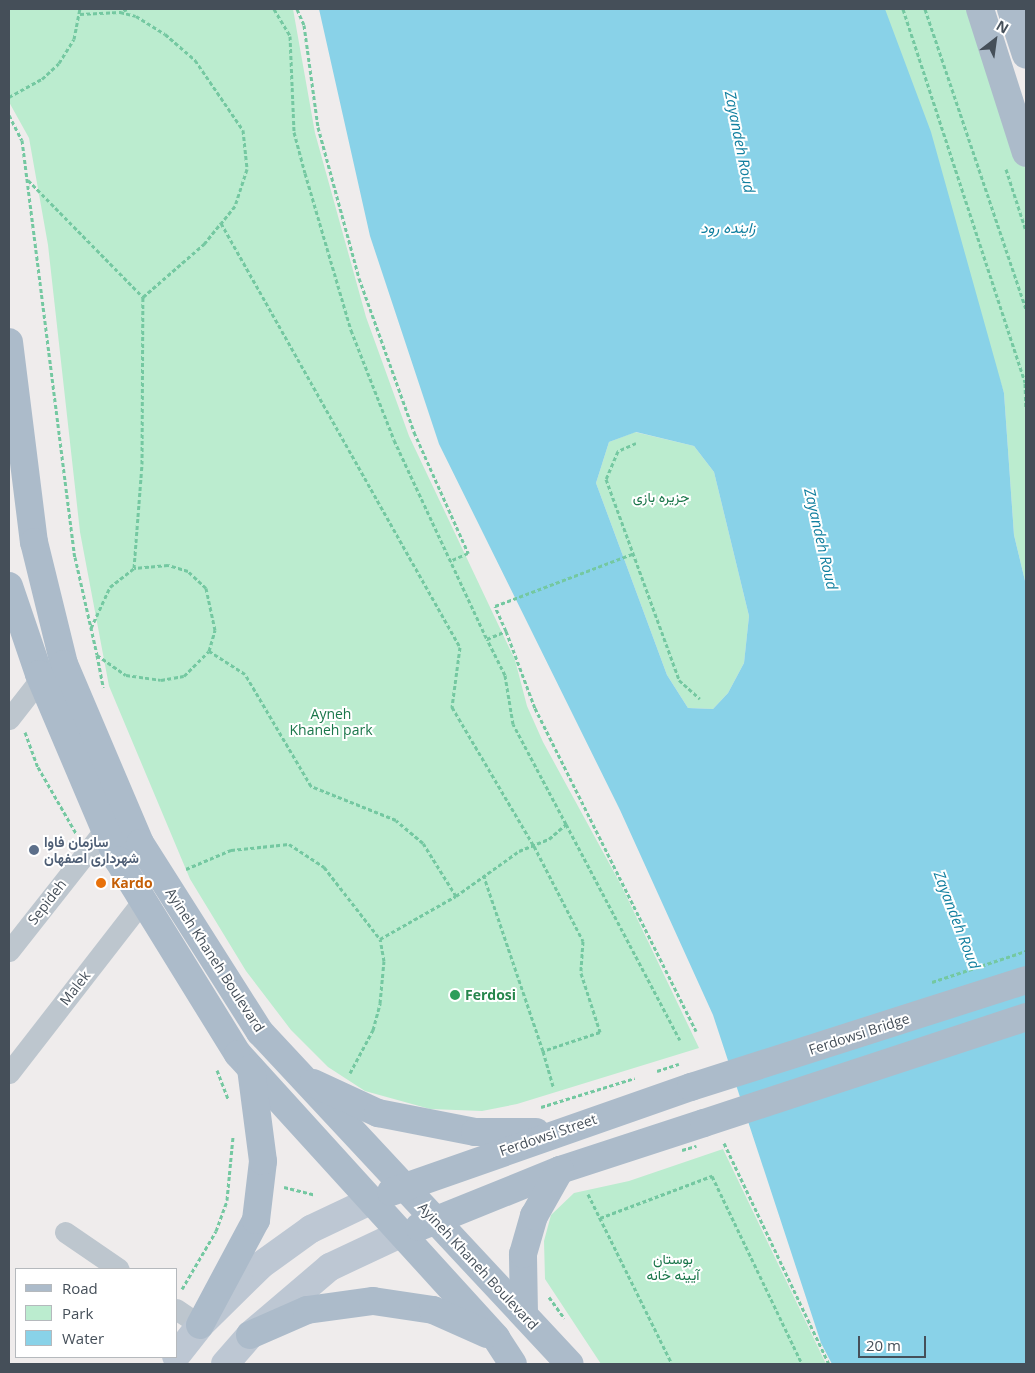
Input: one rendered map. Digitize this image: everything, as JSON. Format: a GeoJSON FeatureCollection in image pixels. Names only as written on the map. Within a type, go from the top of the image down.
{"type":"FeatureCollection","features":[{"type":"Feature","properties":{"kind":"main road"},"geometry":{"type":"LineString","coordinates":[[980,9],[1023,125],[1026,153]]}},
{"type":"Feature","properties":{"kind":"main road"},"geometry":{"type":"LineString","coordinates":[[1011,9],[1026,55]]}},
{"type":"Feature","properties":{"kind":"main road","name":"Ayineh Khaneh Boulevard"},"geometry":{"type":"LineString","coordinates":[[9,342],[34,542],[64,664],[140,843],[260,1032],[296,1075],[405,1186],[434,1221],[570,1364]]}},
{"type":"Feature","properties":{"kind":"main road"},"geometry":{"type":"LineString","coordinates":[[9,586],[14,620],[41,678],[97,839],[251,1069],[496,1338],[513,1364]]}},
{"type":"Feature","properties":{"kind":"main road","name":"Ferdowsi Bridge"},"geometry":{"type":"LineString","coordinates":[[691,1087],[1026,980]]}},
{"type":"Feature","properties":{"kind":"main road"},"geometry":{"type":"LineString","coordinates":[[225,1364],[250,1335],[330,1267],[400,1234],[560,1170],[1026,1017]]}},
{"type":"Feature","properties":{"kind":"main road"},"geometry":{"type":"LineString","coordinates":[[200,1326],[256,1220],[263,1161],[251,1069]]}},
{"type":"Feature","properties":{"kind":"main road"},"geometry":{"type":"LineString","coordinates":[[296,1075],[378,1113],[475,1132],[555,1132]]}},
{"type":"Feature","properties":{"kind":"main road","name":"Ferdowsi Street"},"geometry":{"type":"LineString","coordinates":[[372,1200],[405,1186],[555,1132],[691,1087]]}},
{"type":"Feature","properties":{"kind":"main road"},"geometry":{"type":"LineString","coordinates":[[524,1314],[523,1254],[534,1216],[560,1170]]}},
{"type":"Feature","properties":{"kind":"main road"},"geometry":{"type":"LineString","coordinates":[[178,1354],[200,1326],[276,1254],[311,1229],[372,1200]]}},
{"type":"Feature","properties":{"kind":"main road"},"geometry":{"type":"LineString","coordinates":[[250,1335],[307,1310],[372,1301],[433,1310],[496,1338]]}},
{"type":"Feature","properties":{"kind":"street"},"geometry":{"type":"LineString","coordinates":[[12,714],[41,678]]}},
{"type":"Feature","properties":{"kind":"street","name":"Sepideh"},"geometry":{"type":"LineString","coordinates":[[9,951],[97,839]]}},
{"type":"Feature","properties":{"kind":"street","name":"Malek"},"geometry":{"type":"LineString","coordinates":[[9,1072],[141,903]]}},
{"type":"Feature","properties":{"kind":"street"},"geometry":{"type":"LineString","coordinates":[[65,1232],[117,1268]]}},
{"type":"Feature","properties":{"kind":"street"},"geometry":{"type":"LineString","coordinates":[[178,1310],[200,1326]]}},
{"type":"Feature","properties":{"kind":"path"},"geometry":{"type":"LineString","coordinates":[[9,97],[42,79],[59,63],[74,39],[80,9]]}},
{"type":"Feature","properties":{"kind":"path"},"geometry":{"type":"LineString","coordinates":[[120,12],[127,9]]}},
{"type":"Feature","properties":{"kind":"path"},"geometry":{"type":"LineString","coordinates":[[274,9],[290,36],[294,132],[351,330],[394,440],[505,675],[513,724],[680,1040]]}},
{"type":"Feature","properties":{"kind":"path"},"geometry":{"type":"LineString","coordinates":[[297,9],[304,25],[318,127],[370,311],[414,432],[468,553],[450,561]]}},
{"type":"Feature","properties":{"kind":"path"},"geometry":{"type":"LineString","coordinates":[[903,9],[1025,383],[1026,408]]}},
{"type":"Feature","properties":{"kind":"path"},"geometry":{"type":"LineString","coordinates":[[925,9],[1026,309]]}},
{"type":"Feature","properties":{"kind":"path"},"geometry":{"type":"LineString","coordinates":[[80,14],[120,12],[136,16],[165,34],[195,60],[243,130],[247,169],[235,206],[204,244],[143,297]]}},
{"type":"Feature","properties":{"kind":"path"},"geometry":{"type":"LineString","coordinates":[[9,115],[22,140],[76,557],[106,696]]}},
{"type":"Feature","properties":{"kind":"path"},"geometry":{"type":"LineString","coordinates":[[28,180],[143,297],[142,464],[134,568]]}},
{"type":"Feature","properties":{"kind":"path"},"geometry":{"type":"LineString","coordinates":[[221,223],[460,647],[452,707],[534,846],[583,941],[581,973],[600,1032],[543,1051]]}},
{"type":"Feature","properties":{"kind":"path"},"geometry":{"type":"LineString","coordinates":[[636,443],[618,450],[606,479],[679,680],[700,699]]}},
{"type":"Feature","properties":{"kind":"path"},"geometry":{"type":"LineString","coordinates":[[632,554],[496,606],[536,708],[696,1032]]}},
{"type":"Feature","properties":{"kind":"path"},"geometry":{"type":"LineString","coordinates":[[91,630],[110,587],[134,568],[168,565],[188,571],[206,588],[215,630],[209,652],[184,676],[161,680],[126,675],[97,655]]}},
{"type":"Feature","properties":{"kind":"path"},"geometry":{"type":"LineString","coordinates":[[487,639],[506,630]]}},
{"type":"Feature","properties":{"kind":"path"},"geometry":{"type":"LineString","coordinates":[[209,652],[245,674],[311,786],[396,820],[423,843],[456,896]]}},
{"type":"Feature","properties":{"kind":"path"},"geometry":{"type":"LineString","coordinates":[[12,714],[38,767],[97,839]]}},
{"type":"Feature","properties":{"kind":"path"},"geometry":{"type":"LineString","coordinates":[[380,939],[456,896],[483,874],[534,846],[566,824]]}},
{"type":"Feature","properties":{"kind":"path"},"geometry":{"type":"LineString","coordinates":[[181,871],[231,850],[289,844],[324,867],[380,939],[384,981],[378,1012],[361,1057],[347,1078]]}},
{"type":"Feature","properties":{"kind":"path"},"geometry":{"type":"LineString","coordinates":[[177,863],[185,880]]}},
{"type":"Feature","properties":{"kind":"path"},"geometry":{"type":"LineString","coordinates":[[483,874],[543,1051],[553,1087]]}},
{"type":"Feature","properties":{"kind":"path"},"geometry":{"type":"LineString","coordinates":[[213,1064],[229,1104]]}},
{"type":"Feature","properties":{"kind":"path"},"geometry":{"type":"LineString","coordinates":[[648,1074],[657,1071]]}},
{"type":"Feature","properties":{"kind":"path"},"geometry":{"type":"LineString","coordinates":[[534,1110],[638,1077]]}},
{"type":"Feature","properties":{"kind":"path"},"geometry":{"type":"LineString","coordinates":[[178,1294],[202,1258],[224,1208],[233,1130]]}},
{"type":"Feature","properties":{"kind":"path"},"geometry":{"type":"LineString","coordinates":[[724,1143],[829,1364]]}},
{"type":"Feature","properties":{"kind":"path"},"geometry":{"type":"LineString","coordinates":[[673,1153],[682,1150]]}},
{"type":"Feature","properties":{"kind":"path"},"geometry":{"type":"LineString","coordinates":[[600,1218],[712,1176],[802,1364]]}},
{"type":"Feature","properties":{"kind":"path"},"geometry":{"type":"LineString","coordinates":[[588,1194],[672,1364]]}},
{"type":"Feature","properties":{"kind":"path"},"geometry":{"type":"LineString","coordinates":[[546,1293],[567,1322]]}},
{"type":"Feature","properties":{"kind":"green space","name":"Ayneh Khaneh park"},"geometry":{"type":"Polygon","coordinates":[[[9,9],[293,9],[315,133],[366,317],[409,436],[515,660],[527,706],[543,742],[621,885],[699,1048],[517,1104],[482,1111],[430,1109],[365,1091],[328,1067],[291,1030],[246,971],[190,879],[109,686],[80,532],[48,245],[29,138],[9,102],[9,9]]]}},
{"type":"Feature","properties":{"kind":"green space"},"geometry":{"type":"Polygon","coordinates":[[[878,9],[973,9],[1026,171],[1026,585],[1014,535],[1004,393],[878,9]]]}},
{"type":"Feature","properties":{"kind":"green space","name":"جزیره بازی"},"geometry":{"type":"Polygon","coordinates":[[[635,432],[694,446],[714,472],[749,616],[744,663],[728,693],[713,709],[688,708],[667,675],[596,483],[609,442],[635,432]]]}},
{"type":"Feature","properties":{"kind":"green space","name":"بوستان آیینه خانه"},"geometry":{"type":"Polygon","coordinates":[[[723,1149],[826,1364],[601,1364],[545,1279],[544,1241],[551,1215],[574,1193],[629,1181],[723,1149]]]}},
{"type":"Feature","properties":{"kind":"water","name":"زاینده رود"},"geometry":{"type":"Polygon","coordinates":[[[319,9],[885,9],[931,132],[1004,393],[1014,535],[1026,585],[1026,1364],[832,1364],[821,1343],[713,1015],[620,810],[439,444],[370,236],[319,9]],[[636,432],[609,442],[596,483],[667,675],[688,708],[713,709],[728,693],[744,663],[749,616],[714,472],[694,446],[636,432]]]}},
{"type":"Feature","properties":{"kind":"place","name":"سازمان فاوا شهرداری اصفهان"},"geometry":{"type":"Point","coordinates":[34,850]}},
{"type":"Feature","properties":{"kind":"place","name":"Kardo"},"geometry":{"type":"Point","coordinates":[101,883]}},
{"type":"Feature","properties":{"kind":"place","name":"Ferdosi"},"geometry":{"type":"Point","coordinates":[455,995]}},
{"type":"Feature","properties":{"kind":"water label","name":"Zayandeh Roud"},"geometry":{"type":"Point","coordinates":[740,142]}},
{"type":"Feature","properties":{"kind":"water label","name":"Zayandeh Roud"},"geometry":{"type":"Point","coordinates":[821,539]}},
{"type":"Feature","properties":{"kind":"water label","name":"Zayandeh Roud"},"geometry":{"type":"Point","coordinates":[957,920]}}]}
